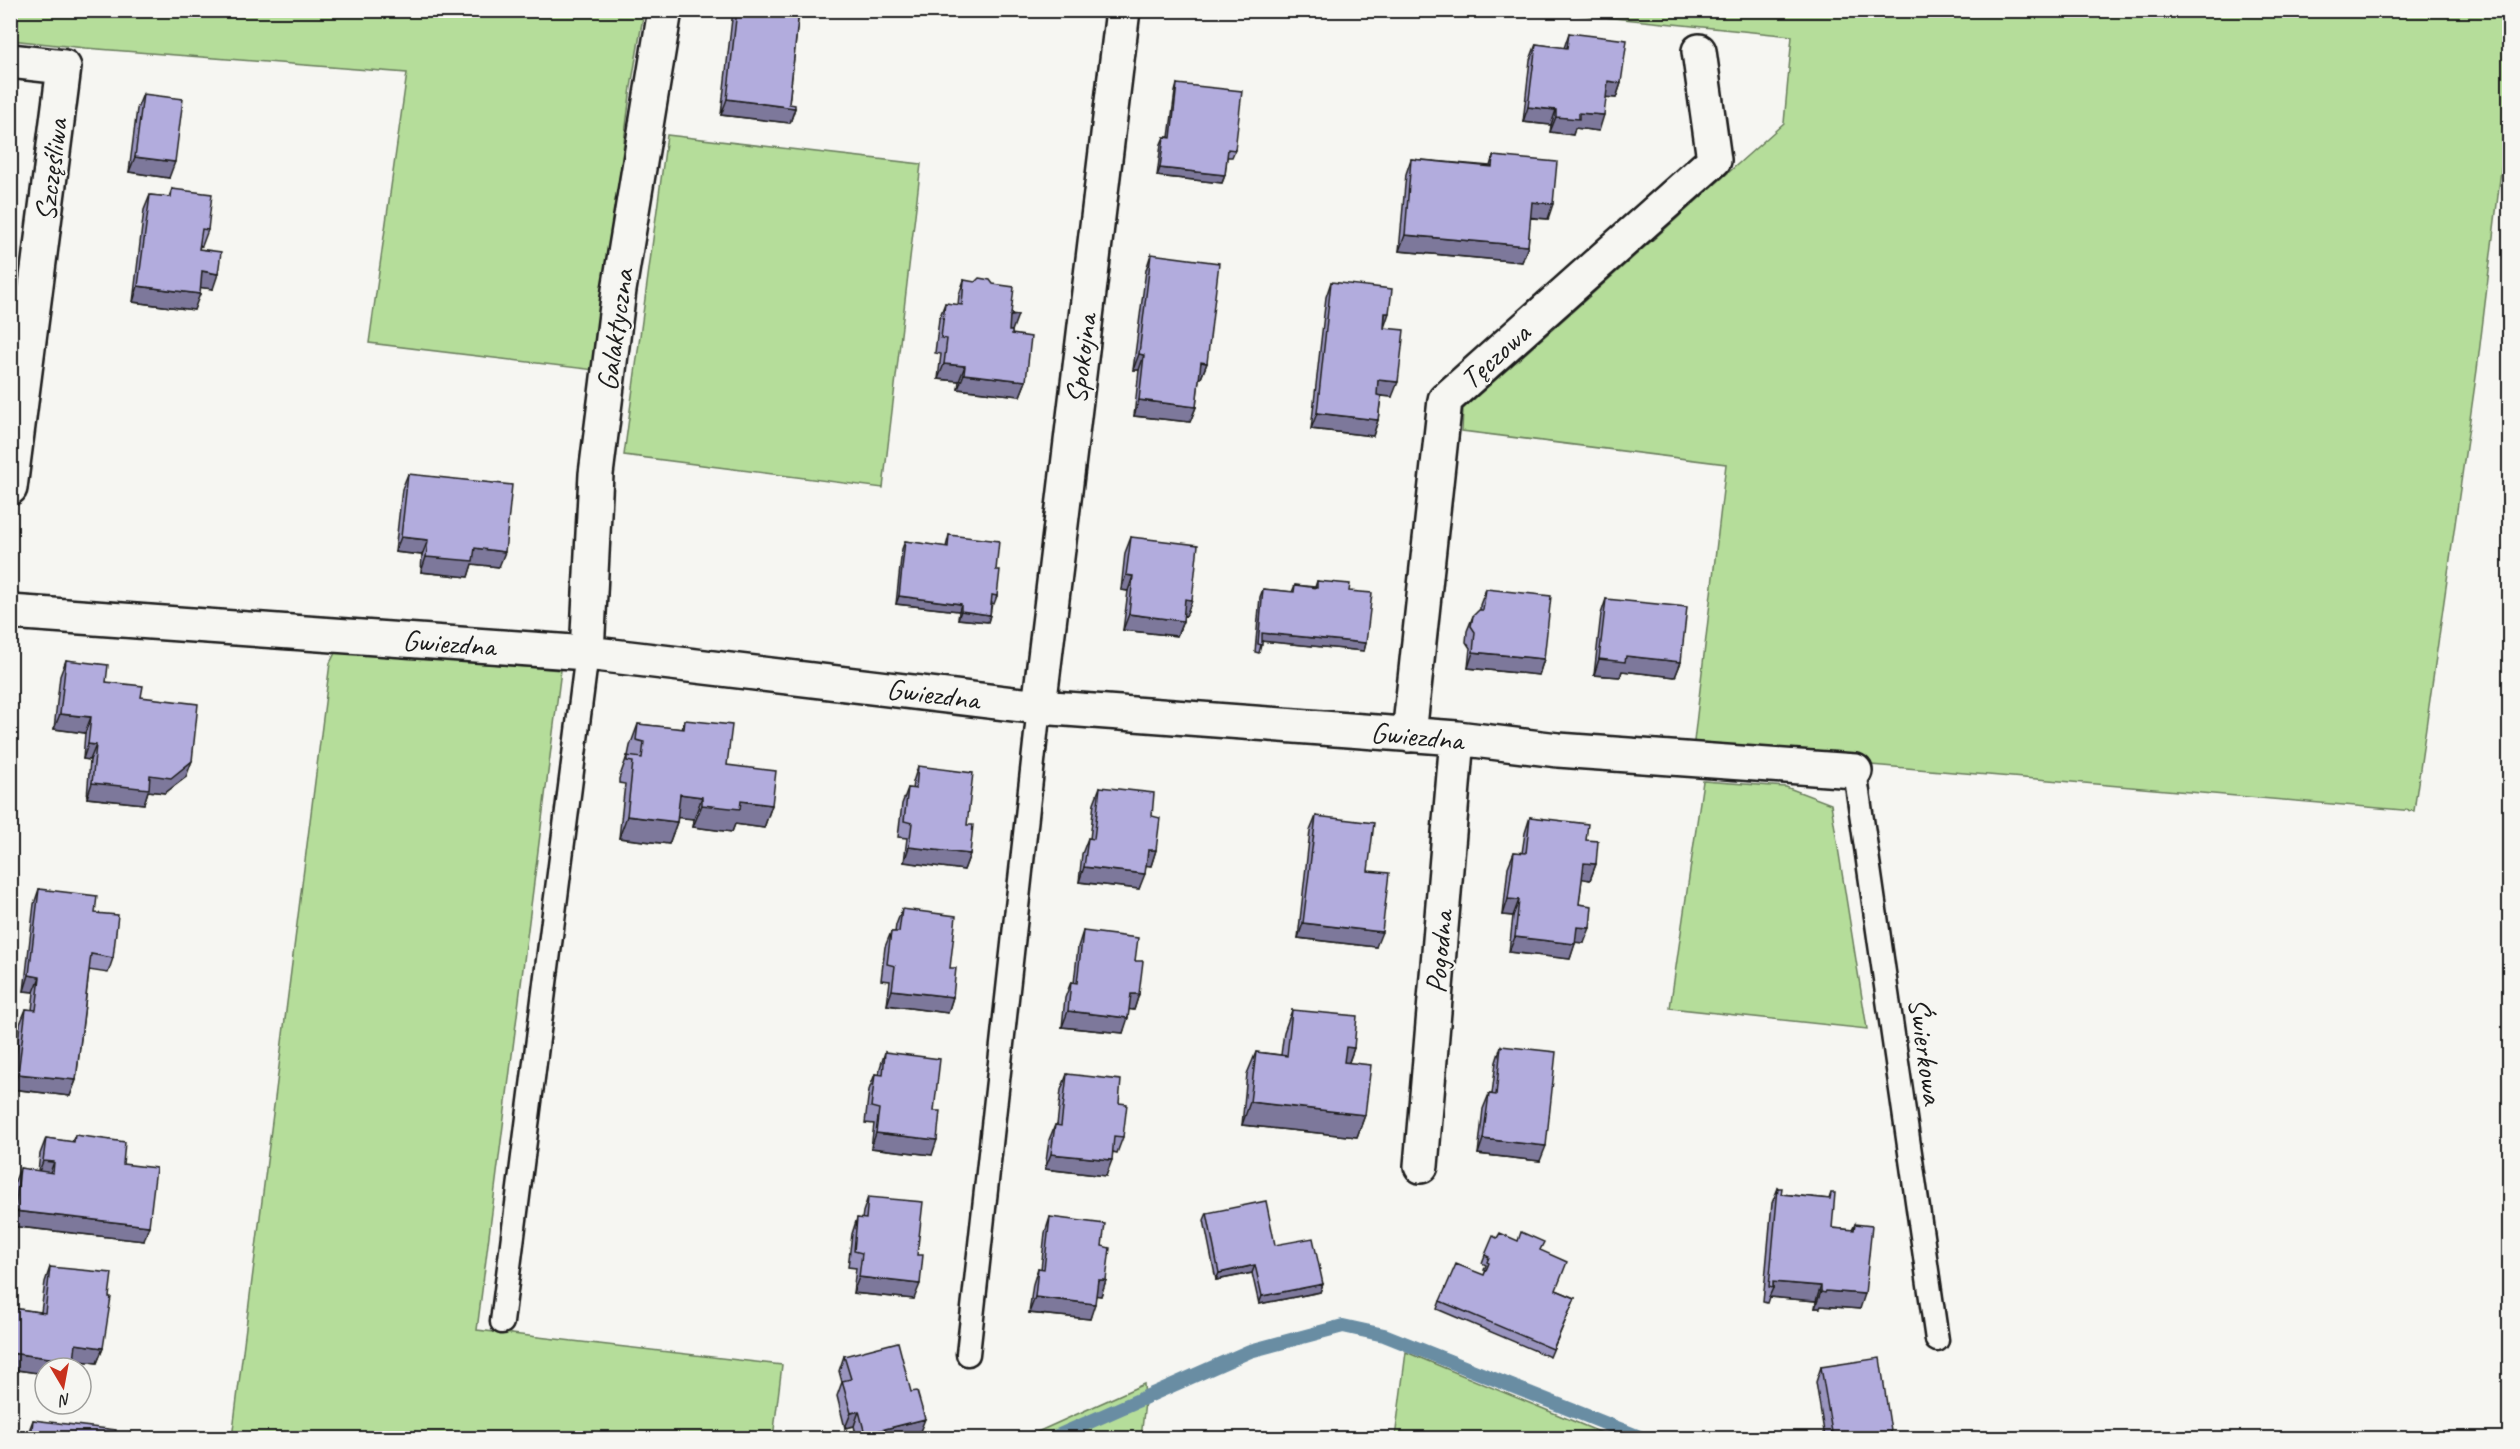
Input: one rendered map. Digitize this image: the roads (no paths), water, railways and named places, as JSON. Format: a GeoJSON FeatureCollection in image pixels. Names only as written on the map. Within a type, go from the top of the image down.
{"type":"FeatureCollection","features":[{"type":"Feature","properties":{"kind":"street","name":"Galaktyczna"},"geometry":{"type":"LineString","coordinates":[[587,653],[596,474],[619,290],[665,10]]}},
{"type":"Feature","properties":{"kind":"street","name":"Spokojna"},"geometry":{"type":"LineString","coordinates":[[1039,707],[1123,10]]}},
{"type":"Feature","properties":{"kind":"street","name":"Tęczowa"},"geometry":{"type":"LineString","coordinates":[[1409,735],[1446,400],[1714,160],[1700,51]]}},
{"type":"Feature","properties":{"kind":"street","name":"Szczęśliwa"},"geometry":{"type":"LineString","coordinates":[[10,61],[64,67],[10,488]]}},
{"type":"Feature","properties":{"kind":"street","name":"Gwiezdna"},"geometry":{"type":"LineString","coordinates":[[10,612],[587,653],[1039,707],[1457,738],[1558,750],[1855,771]]}},
{"type":"Feature","properties":{"kind":"street","name":"Pogodna"},"geometry":{"type":"LineString","coordinates":[[1421,1166],[1457,738]]}},
{"type":"Feature","properties":{"kind":"lane"},"geometry":{"type":"LineString","coordinates":[[502,1322],[587,653]]}},
{"type":"Feature","properties":{"kind":"lane"},"geometry":{"type":"LineString","coordinates":[[968,1354],[1039,707]]}},
{"type":"Feature","properties":{"kind":"lane","name":"Świerkowa"},"geometry":{"type":"LineString","coordinates":[[1855,771],[1937,1340]]}},
{"type":"Feature","properties":{"kind":"waterway"},"geometry":{"type":"LineString","coordinates":[[1053,1438],[1250,1351],[1343,1326],[1384,1335],[1642,1438]]}}]}
